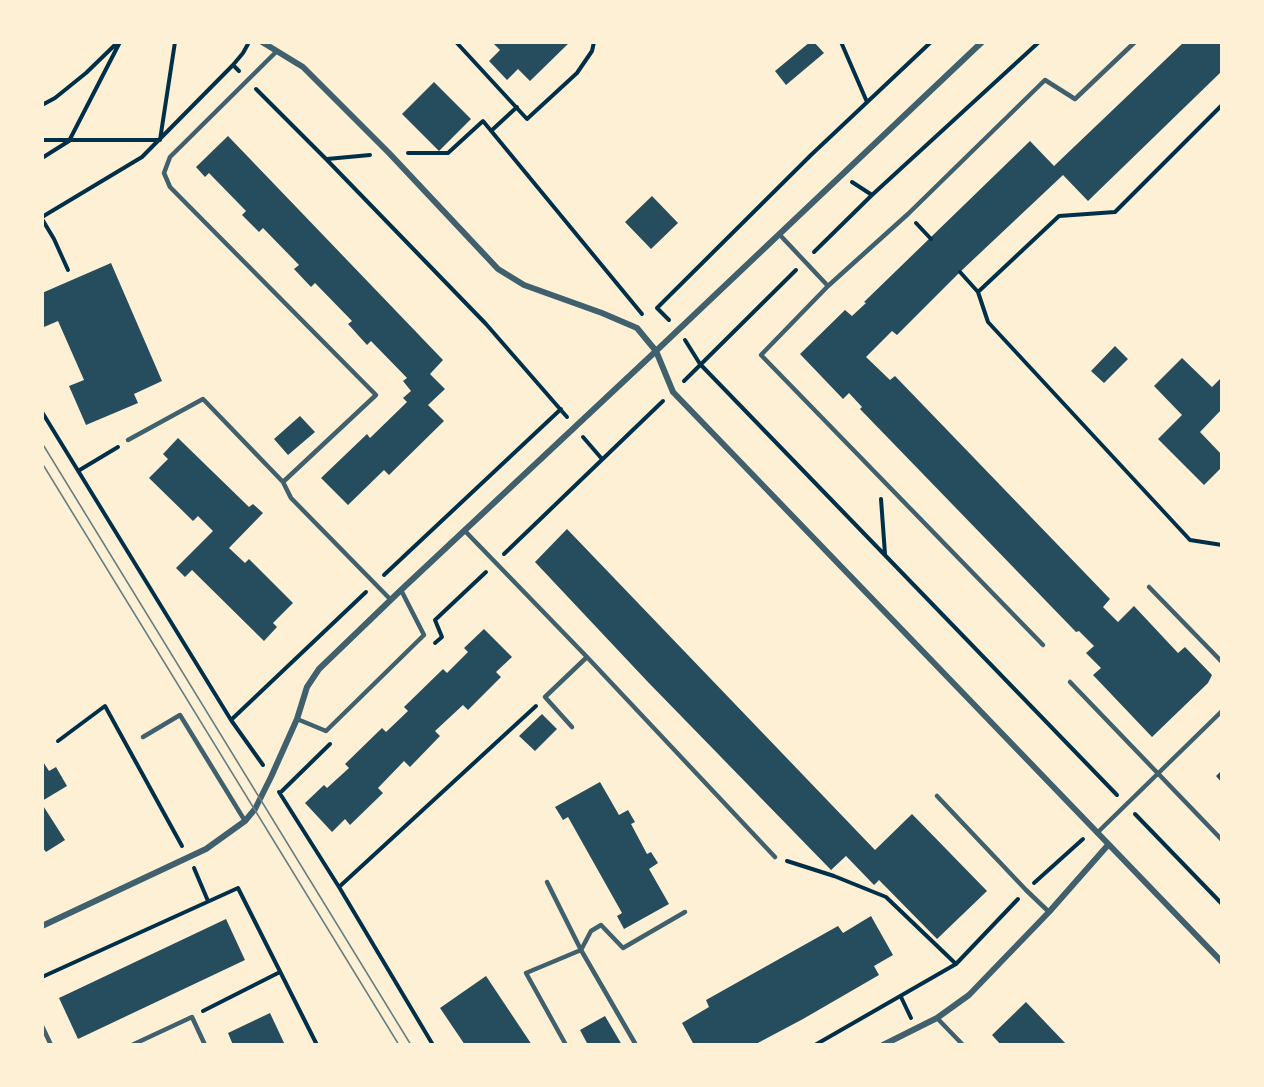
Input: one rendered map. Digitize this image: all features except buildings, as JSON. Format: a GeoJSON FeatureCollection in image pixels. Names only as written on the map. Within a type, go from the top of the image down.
{"type":"FeatureCollection","features":[{"type":"Feature","properties":{"kind":"street"},"geometry":{"type":"LineString","coordinates":[[262,42],[303,67],[389,153],[498,269],[524,285],[637,328],[656,351],[673,392],[1222,962]]}},
{"type":"Feature","properties":{"kind":"street"},"geometry":{"type":"LineString","coordinates":[[42,926],[189,858],[206,849],[245,821],[255,809],[271,777],[297,719],[307,687],[319,669],[982,42]]}},
{"type":"Feature","properties":{"kind":"street"},"geometry":{"type":"LineString","coordinates":[[883,1045],[937,1018],[969,995],[1049,912],[1108,845]]}},
{"type":"Feature","properties":{"kind":"lane"},"geometry":{"type":"LineString","coordinates":[[1043,645],[761,355],[828,286],[908,214],[1045,80],[1075,99],[1135,42]]}},
{"type":"Feature","properties":{"kind":"lane"},"geometry":{"type":"LineString","coordinates":[[277,51],[170,157],[164,173],[170,187],[376,395],[283,482]]}},
{"type":"Feature","properties":{"kind":"lane"},"geometry":{"type":"LineString","coordinates":[[780,234],[828,286]]}},
{"type":"Feature","properties":{"kind":"lane"},"geometry":{"type":"LineString","coordinates":[[128,440],[203,399],[283,482],[291,498],[391,600]]}},
{"type":"Feature","properties":{"kind":"lane"},"geometry":{"type":"LineString","coordinates":[[465,531],[775,857]]}},
{"type":"Feature","properties":{"kind":"lane"},"geometry":{"type":"LineString","coordinates":[[1149,586],[1222,662]]}},
{"type":"Feature","properties":{"kind":"lane"},"geometry":{"type":"LineString","coordinates":[[297,719],[326,731],[424,635],[401,590]]}},
{"type":"Feature","properties":{"kind":"lane"},"geometry":{"type":"LineString","coordinates":[[572,727],[545,697],[587,657]]}},
{"type":"Feature","properties":{"kind":"lane"},"geometry":{"type":"LineString","coordinates":[[1070,682],[1222,840]]}},
{"type":"Feature","properties":{"kind":"lane"},"geometry":{"type":"LineString","coordinates":[[1097,833],[1222,711]]}},
{"type":"Feature","properties":{"kind":"lane"},"geometry":{"type":"LineString","coordinates":[[143,737],[180,715],[245,821]]}},
{"type":"Feature","properties":{"kind":"lane"},"geometry":{"type":"LineString","coordinates":[[937,796],[1049,912]]}},
{"type":"Feature","properties":{"kind":"lane"},"geometry":{"type":"LineString","coordinates":[[547,882],[581,950],[636,1045]]}},
{"type":"Feature","properties":{"kind":"lane"},"geometry":{"type":"LineString","coordinates":[[566,1045],[526,973],[581,950],[591,931],[601,925],[623,948],[686,912]]}},
{"type":"Feature","properties":{"kind":"lane"},"geometry":{"type":"LineString","coordinates":[[132,1045],[192,1017],[205,1045]]}},
{"type":"Feature","properties":{"kind":"lane"},"geometry":{"type":"LineString","coordinates":[[937,1018],[963,1045]]}},
{"type":"Feature","properties":{"kind":"lane"},"geometry":{"type":"LineString","coordinates":[[42,1026],[51,1045]]}},
{"type":"Feature","properties":{"kind":"path"},"geometry":{"type":"LineString","coordinates":[[42,105],[55,98],[86,73],[119,42]]}},
{"type":"Feature","properties":{"kind":"path"},"geometry":{"type":"LineString","coordinates":[[42,158],[69,141],[119,42]]}},
{"type":"Feature","properties":{"kind":"path"},"geometry":{"type":"LineString","coordinates":[[160,140],[175,42]]}},
{"type":"Feature","properties":{"kind":"path"},"geometry":{"type":"LineString","coordinates":[[68,270],[42,218],[142,157],[233,64],[249,42]]}},
{"type":"Feature","properties":{"kind":"path"},"geometry":{"type":"LineString","coordinates":[[456,42],[527,119],[577,73],[592,51],[594,42]]}},
{"type":"Feature","properties":{"kind":"path"},"geometry":{"type":"LineString","coordinates":[[841,42],[867,102]]}},
{"type":"Feature","properties":{"kind":"path"},"geometry":{"type":"LineString","coordinates":[[657,308],[811,155],[931,42]]}},
{"type":"Feature","properties":{"kind":"path"},"geometry":{"type":"LineString","coordinates":[[683,381],[872,195],[1039,42]]}},
{"type":"Feature","properties":{"kind":"path"},"geometry":{"type":"LineString","coordinates":[[233,64],[486,324],[602,459]]}},
{"type":"Feature","properties":{"kind":"path"},"geometry":{"type":"LineString","coordinates":[[978,292],[1059,216],[1115,212],[1222,105]]}},
{"type":"Feature","properties":{"kind":"path"},"geometry":{"type":"LineString","coordinates":[[491,131],[516,107]]}},
{"type":"Feature","properties":{"kind":"path"},"geometry":{"type":"LineString","coordinates":[[326,159],[389,153],[448,153],[483,121],[646,319]]}},
{"type":"Feature","properties":{"kind":"path"},"geometry":{"type":"LineString","coordinates":[[42,140],[160,140]]}},
{"type":"Feature","properties":{"kind":"path"},"geometry":{"type":"LineString","coordinates":[[851,182],[872,195]]}},
{"type":"Feature","properties":{"kind":"path"},"geometry":{"type":"LineString","coordinates":[[908,214],[931,238]]}},
{"type":"Feature","properties":{"kind":"path"},"geometry":{"type":"LineString","coordinates":[[960,272],[978,292],[987,322],[1190,540],[1222,545]]}},
{"type":"Feature","properties":{"kind":"path"},"geometry":{"type":"LineString","coordinates":[[699,364],[1222,904]]}},
{"type":"Feature","properties":{"kind":"path"},"geometry":{"type":"LineString","coordinates":[[434,645],[442,637],[435,620],[663,400]]}},
{"type":"Feature","properties":{"kind":"path"},"geometry":{"type":"LineString","coordinates":[[231,720],[561,409]]}},
{"type":"Feature","properties":{"kind":"path"},"geometry":{"type":"LineString","coordinates":[[42,412],[231,720],[271,777],[339,887],[433,1045]]}},
{"type":"Feature","properties":{"kind":"path"},"geometry":{"type":"LineString","coordinates":[[78,471],[128,440]]}},
{"type":"Feature","properties":{"kind":"path"},"geometry":{"type":"LineString","coordinates":[[879,477],[885,555]]}},
{"type":"Feature","properties":{"kind":"path"},"geometry":{"type":"LineString","coordinates":[[339,887],[545,697]]}},
{"type":"Feature","properties":{"kind":"path"},"geometry":{"type":"LineString","coordinates":[[58,741],[105,706],[189,858],[208,901]]}},
{"type":"Feature","properties":{"kind":"path"},"geometry":{"type":"LineString","coordinates":[[279,793],[331,744]]}},
{"type":"Feature","properties":{"kind":"path"},"geometry":{"type":"LineString","coordinates":[[815,1045],[956,964],[1026,890],[1083,839]]}},
{"type":"Feature","properties":{"kind":"path"},"geometry":{"type":"LineString","coordinates":[[775,857],[834,876],[886,897],[956,964]]}},
{"type":"Feature","properties":{"kind":"path"},"geometry":{"type":"LineString","coordinates":[[42,977],[238,888],[317,1045]]}},
{"type":"Feature","properties":{"kind":"path"},"geometry":{"type":"LineString","coordinates":[[192,1017],[280,972]]}},
{"type":"Feature","properties":{"kind":"tram line"},"geometry":{"type":"LineString","coordinates":[[42,443],[411,1045]]}},
{"type":"Feature","properties":{"kind":"tram line"},"geometry":{"type":"LineString","coordinates":[[42,463],[399,1045]]}}]}
